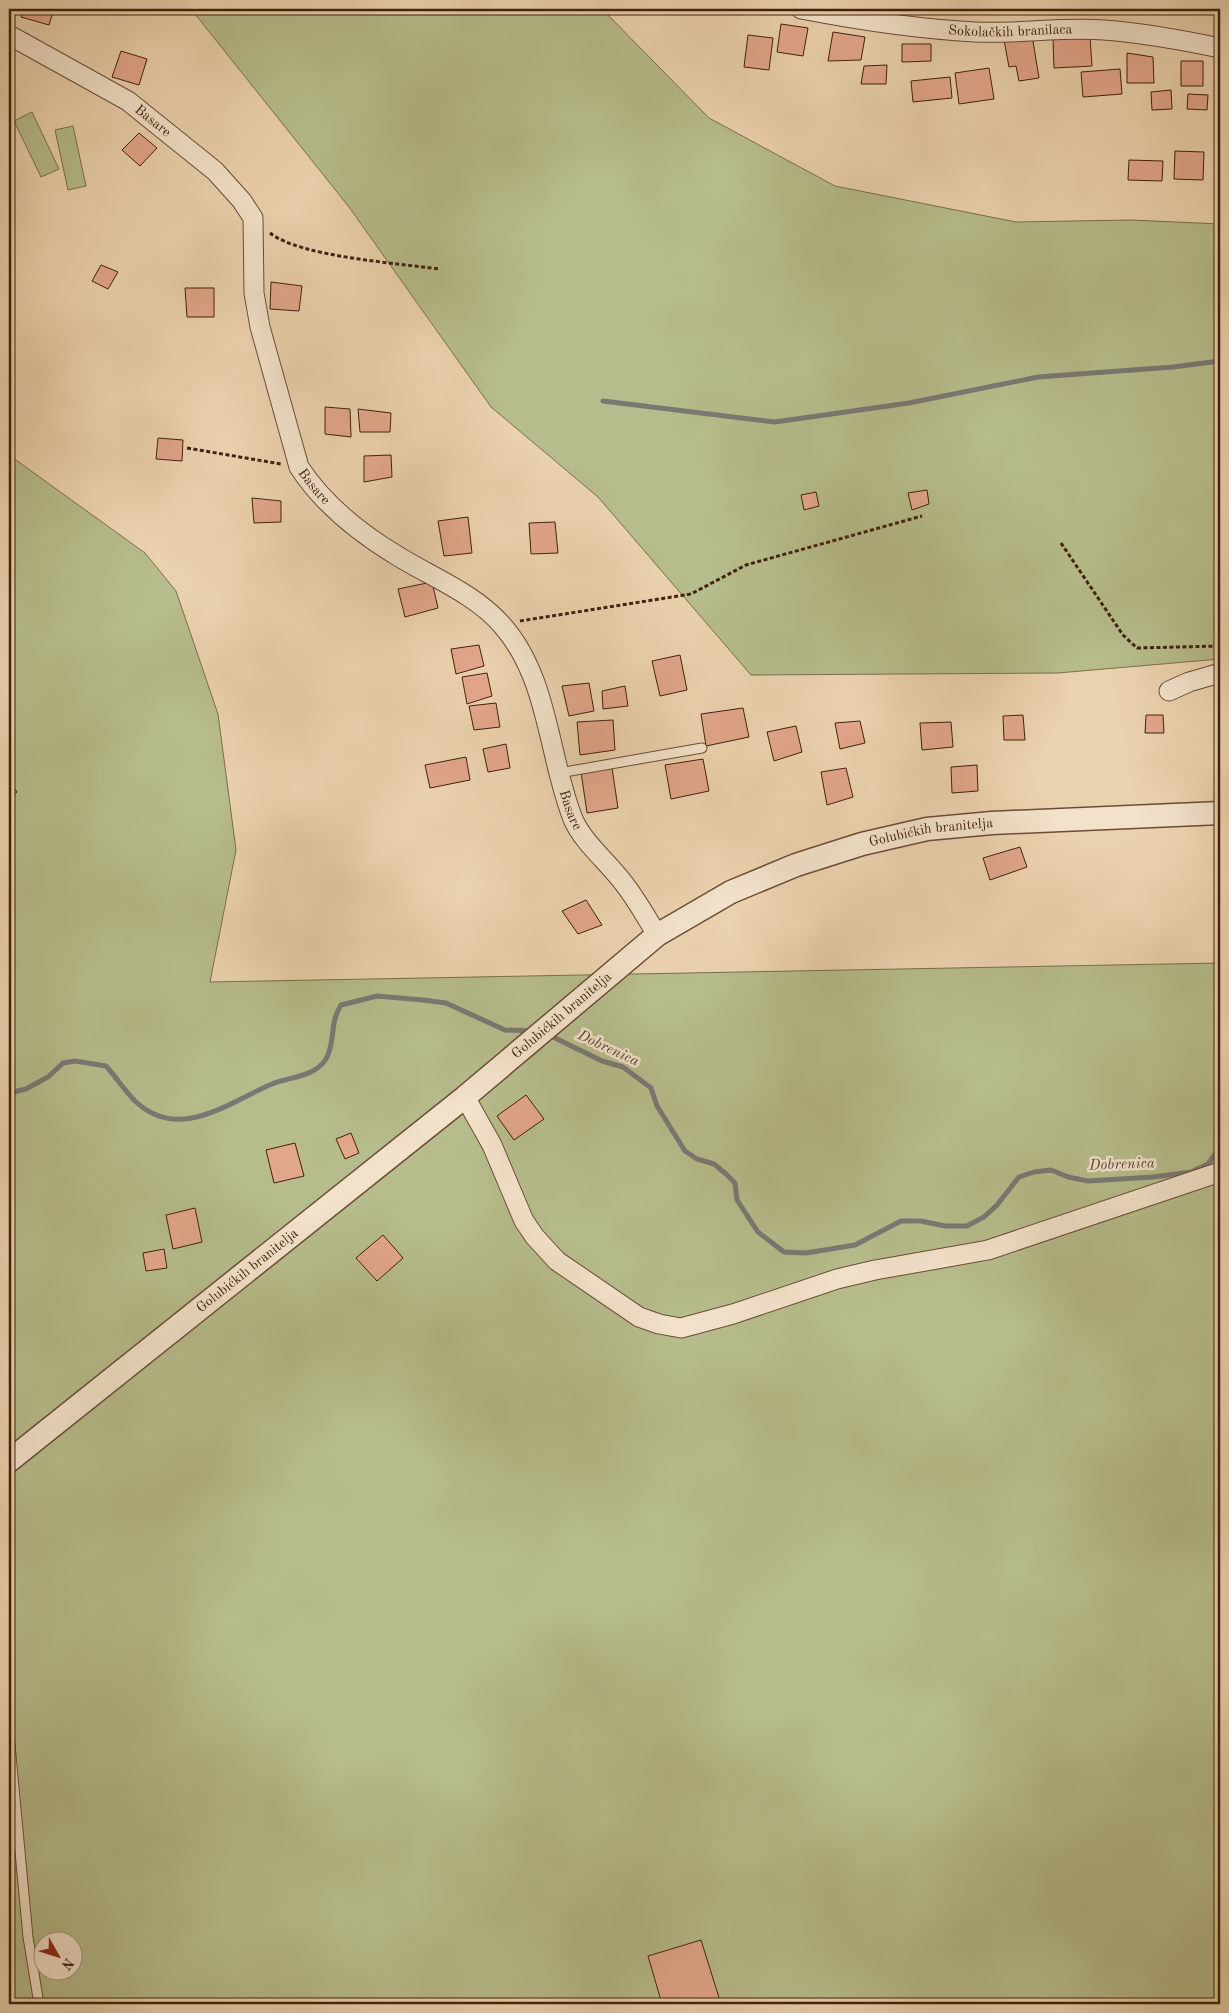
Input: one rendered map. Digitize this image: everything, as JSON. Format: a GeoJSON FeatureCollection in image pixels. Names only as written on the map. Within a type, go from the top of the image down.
{"type":"FeatureCollection","features":[{"type":"Feature","properties":{"kind":"street","name":"Sokolačkih branilaca"},"geometry":{"type":"LineString","coordinates":[[801,9],[928,28],[1010,32],[1060,29],[1104,30],[1177,39],[1220,48]]}},
{"type":"Feature","properties":{"kind":"street","name":"Basare"},"geometry":{"type":"LineString","coordinates":[[9,35],[128,101],[215,171],[242,201],[253,218],[254,293],[260,327],[299,466],[310,483],[339,515],[397,556],[445,582],[482,606],[502,624],[514,640],[537,688],[559,773],[574,820],[594,849],[619,876],[657,934]]}},
{"type":"Feature","properties":{"kind":"street"},"geometry":{"type":"LineString","coordinates":[[1169,692],[1189,682],[1220,674]]}},
{"type":"Feature","properties":{"kind":"street","name":"Golubićkih branitelja"},"geometry":{"type":"LineString","coordinates":[[9,1461],[465,1097],[584,994],[657,934],[731,892],[796,865],[862,844],[927,829],[992,823],[1220,813]]}},
{"type":"Feature","properties":{"kind":"street"},"geometry":{"type":"LineString","coordinates":[[465,1097],[492,1146],[524,1221],[535,1237],[558,1261],[639,1317],[681,1328],[733,1314],[837,1279],[875,1270],[988,1250],[1220,1172]]}},
{"type":"Feature","properties":{"kind":"lane"},"geometry":{"type":"LineString","coordinates":[[559,773],[702,748]]}},
{"type":"Feature","properties":{"kind":"lane"},"geometry":{"type":"LineString","coordinates":[[9,1734],[28,1937],[39,2004]]}},
{"type":"Feature","properties":{"kind":"path"},"geometry":{"type":"LineString","coordinates":[[253,218],[276,237],[314,252],[439,269]]}},
{"type":"Feature","properties":{"kind":"path"},"geometry":{"type":"LineString","coordinates":[[187,448],[204,453],[299,466]]}},
{"type":"Feature","properties":{"kind":"path"},"geometry":{"type":"LineString","coordinates":[[502,624],[691,594],[746,564],[922,516]]}},
{"type":"Feature","properties":{"kind":"path"},"geometry":{"type":"LineString","coordinates":[[1061,542],[1123,635],[1138,648],[1220,646]]}},
{"type":"Feature","properties":{"kind":"green space"},"geometry":{"type":"Polygon","coordinates":[[[191,9],[597,9],[606,13],[709,118],[835,186],[1016,222],[1131,220],[1220,224],[1220,659],[1058,673],[751,675],[598,497],[491,407],[349,207],[191,9]]]}},
{"type":"Feature","properties":{"kind":"green space"},"geometry":{"type":"Polygon","coordinates":[[[32,112],[59,169],[41,177],[14,121],[32,112]]]}},
{"type":"Feature","properties":{"kind":"green space"},"geometry":{"type":"Polygon","coordinates":[[[73,126],[86,186],[68,190],[55,130],[73,126]]]}},
{"type":"Feature","properties":{"kind":"green space"},"geometry":{"type":"Polygon","coordinates":[[[9,455],[145,553],[176,591],[218,714],[236,850],[210,982],[1220,963],[1220,2004],[9,2004],[9,455]]]}},
{"type":"Feature","properties":{"kind":"building"},"geometry":{"type":"Polygon","coordinates":[[[24,9],[54,9],[49,25],[21,17],[24,9]]]}},
{"type":"Feature","properties":{"kind":"building"},"geometry":{"type":"Polygon","coordinates":[[[1034,9],[1050,9],[1050,13],[1034,14],[1034,9]]]}},
{"type":"Feature","properties":{"kind":"building"},"geometry":{"type":"Polygon","coordinates":[[[781,24],[808,28],[803,56],[777,52],[781,24]]]}},
{"type":"Feature","properties":{"kind":"building"},"geometry":{"type":"Polygon","coordinates":[[[833,32],[865,37],[861,60],[828,61],[833,32]]]}},
{"type":"Feature","properties":{"kind":"building"},"geometry":{"type":"Polygon","coordinates":[[[748,35],[773,38],[769,70],[744,67],[748,35]]]}},
{"type":"Feature","properties":{"kind":"building"},"geometry":{"type":"Polygon","coordinates":[[[1032,35],[1039,78],[1019,81],[1016,66],[1009,67],[1004,40],[1032,35]]]}},
{"type":"Feature","properties":{"kind":"building"},"geometry":{"type":"Polygon","coordinates":[[[1090,37],[1092,66],[1054,68],[1053,39],[1090,37]]]}},
{"type":"Feature","properties":{"kind":"building"},"geometry":{"type":"Polygon","coordinates":[[[902,44],[931,44],[931,61],[902,62],[902,44]]]}},
{"type":"Feature","properties":{"kind":"building"},"geometry":{"type":"Polygon","coordinates":[[[121,51],[147,59],[139,85],[112,77],[121,51]]]}},
{"type":"Feature","properties":{"kind":"building"},"geometry":{"type":"Polygon","coordinates":[[[1127,53],[1153,57],[1154,83],[1127,83],[1127,53]]]}},
{"type":"Feature","properties":{"kind":"building"},"geometry":{"type":"Polygon","coordinates":[[[1181,61],[1203,61],[1203,86],[1181,86],[1181,61]]]}},
{"type":"Feature","properties":{"kind":"building"},"geometry":{"type":"Polygon","coordinates":[[[887,65],[886,84],[861,84],[864,66],[887,65]]]}},
{"type":"Feature","properties":{"kind":"building"},"geometry":{"type":"Polygon","coordinates":[[[989,68],[994,99],[959,104],[955,73],[989,68]]]}},
{"type":"Feature","properties":{"kind":"building"},"geometry":{"type":"Polygon","coordinates":[[[1217,68],[1220,68],[1220,88],[1215,88],[1217,68]]]}},
{"type":"Feature","properties":{"kind":"building"},"geometry":{"type":"Polygon","coordinates":[[[1120,69],[1122,94],[1083,97],[1081,72],[1120,69]]]}},
{"type":"Feature","properties":{"kind":"building"},"geometry":{"type":"Polygon","coordinates":[[[950,77],[952,98],[913,102],[911,81],[950,77]]]}},
{"type":"Feature","properties":{"kind":"building"},"geometry":{"type":"Polygon","coordinates":[[[1171,90],[1172,109],[1152,110],[1151,92],[1171,90]]]}},
{"type":"Feature","properties":{"kind":"building"},"geometry":{"type":"Polygon","coordinates":[[[1188,94],[1208,95],[1207,110],[1187,109],[1188,94]]]}},
{"type":"Feature","properties":{"kind":"building"},"geometry":{"type":"Polygon","coordinates":[[[139,133],[157,148],[140,166],[122,150],[139,133]]]}},
{"type":"Feature","properties":{"kind":"building"},"geometry":{"type":"Polygon","coordinates":[[[1175,151],[1204,152],[1203,180],[1174,179],[1175,151]]]}},
{"type":"Feature","properties":{"kind":"building"},"geometry":{"type":"Polygon","coordinates":[[[1129,160],[1163,161],[1162,181],[1128,180],[1129,160]]]}},
{"type":"Feature","properties":{"kind":"building"},"geometry":{"type":"Polygon","coordinates":[[[101,265],[118,272],[108,289],[92,281],[101,265]]]}},
{"type":"Feature","properties":{"kind":"building"},"geometry":{"type":"Polygon","coordinates":[[[271,282],[302,286],[299,311],[270,309],[271,282]]]}},
{"type":"Feature","properties":{"kind":"building"},"geometry":{"type":"Polygon","coordinates":[[[185,288],[214,288],[214,317],[187,317],[185,288]]]}},
{"type":"Feature","properties":{"kind":"building"},"geometry":{"type":"Polygon","coordinates":[[[325,407],[350,409],[351,437],[325,434],[325,407]]]}},
{"type":"Feature","properties":{"kind":"building"},"geometry":{"type":"Polygon","coordinates":[[[358,409],[391,413],[390,432],[360,432],[358,409]]]}},
{"type":"Feature","properties":{"kind":"building"},"geometry":{"type":"Polygon","coordinates":[[[158,438],[183,440],[182,461],[156,459],[158,438]]]}},
{"type":"Feature","properties":{"kind":"building"},"geometry":{"type":"Polygon","coordinates":[[[391,455],[392,477],[364,482],[364,456],[391,455]]]}},
{"type":"Feature","properties":{"kind":"building"},"geometry":{"type":"Polygon","coordinates":[[[927,490],[929,504],[912,510],[908,493],[927,490]]]}},
{"type":"Feature","properties":{"kind":"building"},"geometry":{"type":"Polygon","coordinates":[[[816,492],[819,506],[804,510],[801,495],[816,492]]]}},
{"type":"Feature","properties":{"kind":"building"},"geometry":{"type":"Polygon","coordinates":[[[252,498],[281,501],[281,522],[254,523],[252,498]]]}},
{"type":"Feature","properties":{"kind":"building"},"geometry":{"type":"Polygon","coordinates":[[[468,517],[472,553],[444,556],[438,521],[468,517]]]}},
{"type":"Feature","properties":{"kind":"building"},"geometry":{"type":"Polygon","coordinates":[[[555,522],[558,553],[531,554],[529,523],[555,522]]]}},
{"type":"Feature","properties":{"kind":"building"},"geometry":{"type":"Polygon","coordinates":[[[432,582],[438,608],[405,617],[398,589],[432,582]]]}},
{"type":"Feature","properties":{"kind":"building"},"geometry":{"type":"Polygon","coordinates":[[[479,645],[484,666],[456,674],[451,649],[479,645]]]}},
{"type":"Feature","properties":{"kind":"building"},"geometry":{"type":"Polygon","coordinates":[[[680,655],[687,690],[660,696],[652,661],[680,655]]]}},
{"type":"Feature","properties":{"kind":"building"},"geometry":{"type":"Polygon","coordinates":[[[487,673],[492,696],[467,704],[462,677],[487,673]]]}},
{"type":"Feature","properties":{"kind":"building"},"geometry":{"type":"Polygon","coordinates":[[[589,683],[594,711],[569,716],[562,686],[589,683]]]}},
{"type":"Feature","properties":{"kind":"building"},"geometry":{"type":"Polygon","coordinates":[[[625,686],[628,706],[603,709],[602,691],[625,686]]]}},
{"type":"Feature","properties":{"kind":"building"},"geometry":{"type":"Polygon","coordinates":[[[496,703],[500,727],[474,730],[469,706],[496,703]]]}},
{"type":"Feature","properties":{"kind":"building"},"geometry":{"type":"Polygon","coordinates":[[[743,708],[749,737],[706,746],[701,714],[743,708]]]}},
{"type":"Feature","properties":{"kind":"building"},"geometry":{"type":"Polygon","coordinates":[[[1023,715],[1025,740],[1004,740],[1003,716],[1023,715]]]}},
{"type":"Feature","properties":{"kind":"building"},"geometry":{"type":"Polygon","coordinates":[[[1146,715],[1163,715],[1164,733],[1145,733],[1146,715]]]}},
{"type":"Feature","properties":{"kind":"building"},"geometry":{"type":"Polygon","coordinates":[[[613,720],[615,750],[580,755],[577,722],[613,720]]]}},
{"type":"Feature","properties":{"kind":"building"},"geometry":{"type":"Polygon","coordinates":[[[860,721],[865,743],[840,749],[835,723],[860,721]]]}},
{"type":"Feature","properties":{"kind":"building"},"geometry":{"type":"Polygon","coordinates":[[[951,722],[953,747],[922,750],[920,723],[951,722]]]}},
{"type":"Feature","properties":{"kind":"building"},"geometry":{"type":"Polygon","coordinates":[[[796,726],[802,752],[774,761],[767,732],[796,726]]]}},
{"type":"Feature","properties":{"kind":"building"},"geometry":{"type":"Polygon","coordinates":[[[506,744],[510,768],[488,772],[483,749],[506,744]]]}},
{"type":"Feature","properties":{"kind":"building"},"geometry":{"type":"Polygon","coordinates":[[[466,757],[470,780],[430,788],[425,765],[466,757]]]}},
{"type":"Feature","properties":{"kind":"building"},"geometry":{"type":"Polygon","coordinates":[[[703,759],[709,791],[671,799],[665,765],[703,759]]]}},
{"type":"Feature","properties":{"kind":"building"},"geometry":{"type":"Polygon","coordinates":[[[977,765],[978,791],[952,793],[951,767],[977,765]]]}},
{"type":"Feature","properties":{"kind":"building"},"geometry":{"type":"Polygon","coordinates":[[[612,768],[618,808],[587,813],[581,772],[612,768]]]}},
{"type":"Feature","properties":{"kind":"building"},"geometry":{"type":"Polygon","coordinates":[[[846,768],[853,797],[827,805],[821,772],[846,768]]]}},
{"type":"Feature","properties":{"kind":"building"},"geometry":{"type":"Polygon","coordinates":[[[9,781],[17,792],[9,799],[9,781]]]}},
{"type":"Feature","properties":{"kind":"building"},"geometry":{"type":"Polygon","coordinates":[[[1020,847],[1027,867],[990,880],[983,858],[1020,847]]]}},
{"type":"Feature","properties":{"kind":"building"},"geometry":{"type":"Polygon","coordinates":[[[586,900],[602,925],[578,934],[562,911],[586,900]]]}},
{"type":"Feature","properties":{"kind":"building"},"geometry":{"type":"Polygon","coordinates":[[[526,1095],[544,1119],[514,1140],[497,1116],[526,1095]]]}},
{"type":"Feature","properties":{"kind":"building"},"geometry":{"type":"Polygon","coordinates":[[[351,1133],[359,1153],[345,1159],[336,1139],[351,1133]]]}},
{"type":"Feature","properties":{"kind":"building"},"geometry":{"type":"Polygon","coordinates":[[[295,1143],[304,1176],[274,1183],[266,1150],[295,1143]]]}},
{"type":"Feature","properties":{"kind":"building"},"geometry":{"type":"Polygon","coordinates":[[[195,1208],[202,1242],[173,1249],[166,1215],[195,1208]]]}},
{"type":"Feature","properties":{"kind":"building"},"geometry":{"type":"Polygon","coordinates":[[[383,1235],[403,1258],[377,1281],[356,1258],[383,1235]]]}},
{"type":"Feature","properties":{"kind":"building"},"geometry":{"type":"Polygon","coordinates":[[[164,1249],[167,1268],[146,1271],[143,1253],[164,1249]]]}},
{"type":"Feature","properties":{"kind":"building"},"geometry":{"type":"Polygon","coordinates":[[[701,1940],[721,2004],[662,2004],[648,1956],[701,1940]]]}},
{"type":"Feature","properties":{"kind":"waterway"},"geometry":{"type":"LineString","coordinates":[[603,401],[775,422],[909,403],[1038,377],[1173,367],[1220,361]]}},
{"type":"Feature","properties":{"kind":"waterway","name":"Dobrenica"},"geometry":{"type":"LineString","coordinates":[[9,1093],[26,1089],[48,1077],[63,1063],[75,1061],[106,1066],[135,1101],[152,1113],[169,1119],[186,1119],[204,1115],[272,1084],[315,1070],[326,1059],[329,1052],[335,1019],[341,1005],[377,996],[446,1003],[505,1030],[534,1031]]}},
{"type":"Feature","properties":{"kind":"waterway","name":"Dobrenica"},"geometry":{"type":"LineString","coordinates":[[549,1035],[602,1061],[623,1067],[651,1088],[657,1106],[685,1151],[697,1159],[714,1164],[735,1183],[737,1200],[758,1232],[784,1252],[806,1253],[855,1245],[901,1221],[921,1221],[945,1226],[967,1226],[984,1217],[997,1205],[1019,1177],[1034,1172],[1051,1170],[1068,1177],[1088,1181],[1153,1177],[1191,1172],[1208,1164],[1220,1147]]}}]}
